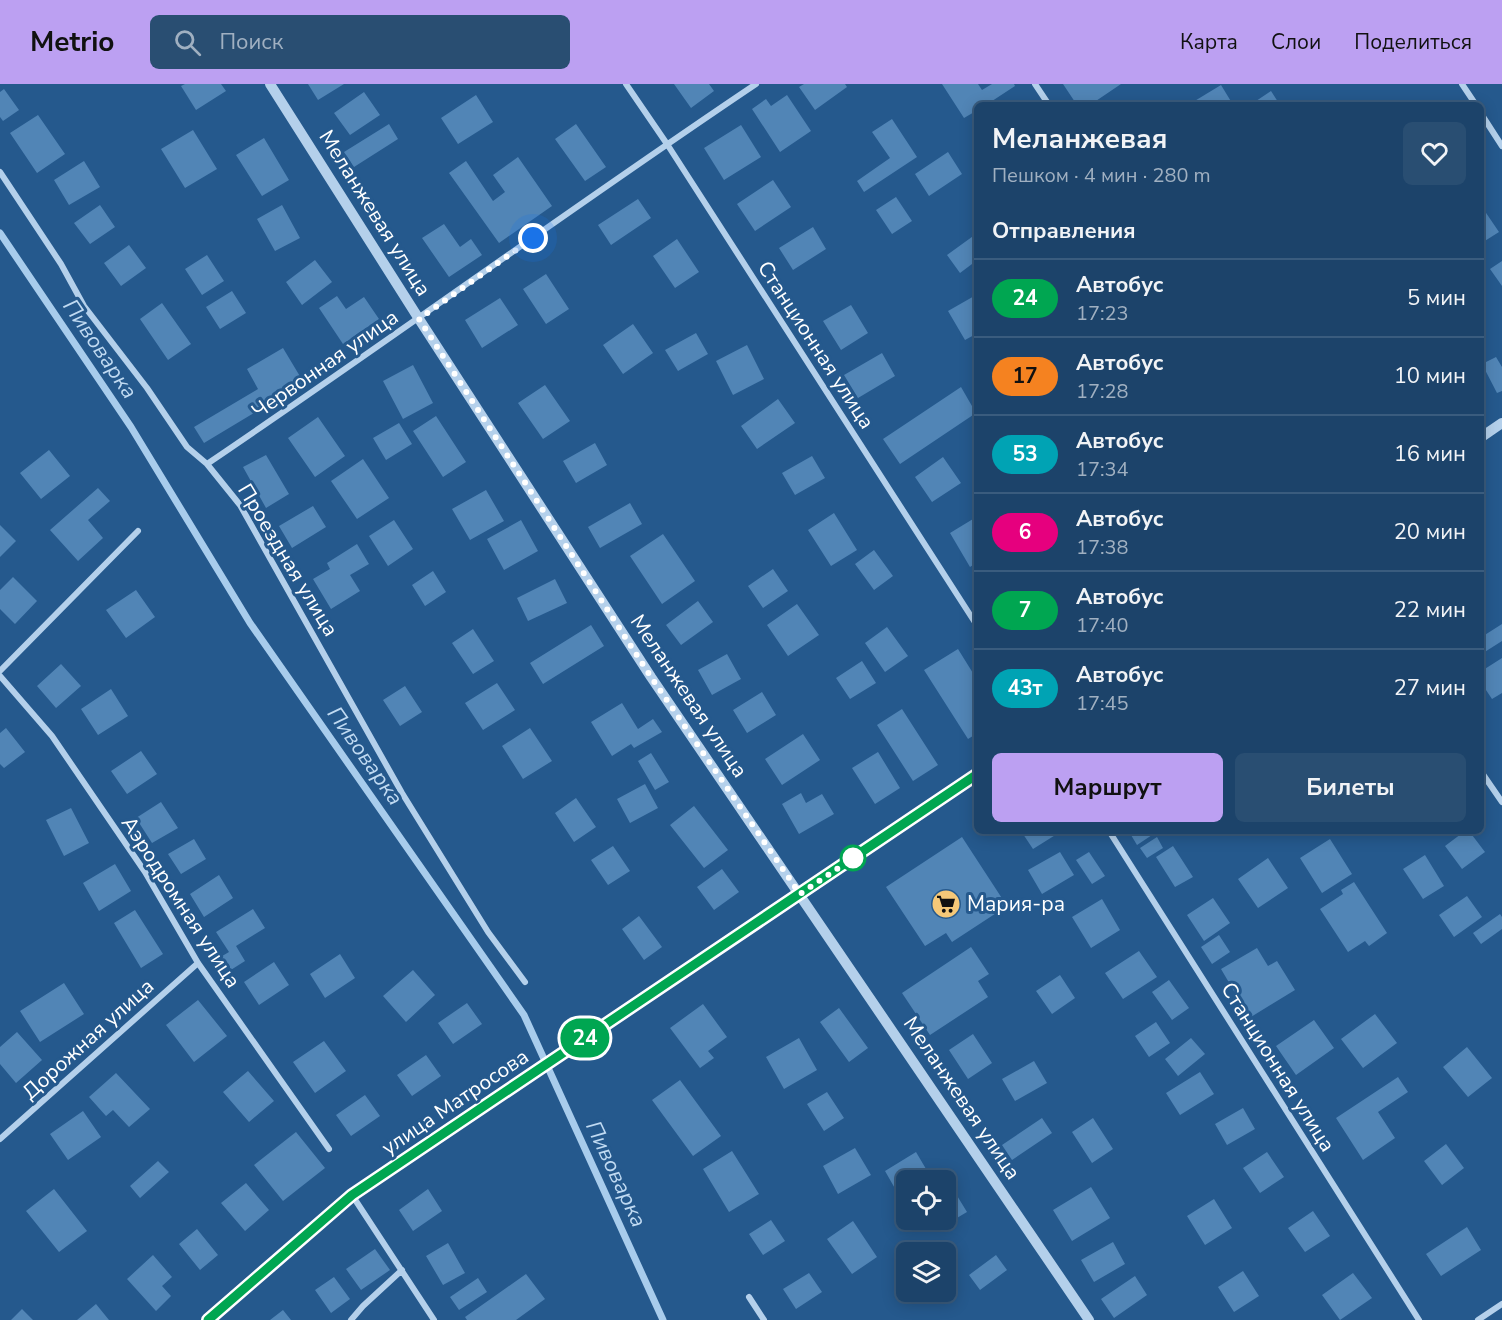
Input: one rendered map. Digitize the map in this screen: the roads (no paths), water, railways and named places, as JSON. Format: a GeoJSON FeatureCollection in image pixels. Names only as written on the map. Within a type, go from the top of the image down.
{"type":"FeatureCollection","features":[{"type":"Feature","properties":{"kind":"street","name":"Меланжевая улица"},"geometry":{"type":"LineString","coordinates":[[270,84],[651,677],[1089,1320]]}},
{"type":"Feature","properties":{"kind":"street","name":"Станционная улица"},"geometry":{"type":"LineString","coordinates":[[626,84],[974,621]]}},
{"type":"Feature","properties":{"kind":"street","name":"Червонная улица"},"geometry":{"type":"LineString","coordinates":[[207,464],[756,84]]}},
{"type":"Feature","properties":{"kind":"street"},"geometry":{"type":"LineString","coordinates":[[1035,84],[1046,102]]}},
{"type":"Feature","properties":{"kind":"street"},"geometry":{"type":"LineString","coordinates":[[1462,84],[1474,102]]}},
{"type":"Feature","properties":{"kind":"street"},"geometry":{"type":"LineString","coordinates":[[1484,118],[1502,146]]}},
{"type":"Feature","properties":{"kind":"street","name":"Проездная улица"},"geometry":{"type":"LineString","coordinates":[[0,172],[61,264],[84,306],[147,388],[187,447],[207,464],[240,505],[402,793],[488,932],[525,982]]}},
{"type":"Feature","properties":{"kind":"street"},"geometry":{"type":"LineString","coordinates":[[1484,435],[1502,423]]}},
{"type":"Feature","properties":{"kind":"street"},"geometry":{"type":"LineString","coordinates":[[0,671],[138,531]]}},
{"type":"Feature","properties":{"kind":"street","name":"Аэродромная улица"},"geometry":{"type":"LineString","coordinates":[[0,676],[52,736],[145,872],[198,963],[329,1149]]}},
{"type":"Feature","properties":{"kind":"street","name":"улица Матросова"},"geometry":{"type":"LineString","coordinates":[[208,1320],[352,1195],[974,776]]}},
{"type":"Feature","properties":{"kind":"street"},"geometry":{"type":"LineString","coordinates":[[1484,776],[1502,802]]}},
{"type":"Feature","properties":{"kind":"street","name":"Станционная улица"},"geometry":{"type":"LineString","coordinates":[[1111,834],[1419,1320]]}},
{"type":"Feature","properties":{"kind":"street","name":"Дорожная улица"},"geometry":{"type":"LineString","coordinates":[[0,1139],[198,963]]}},
{"type":"Feature","properties":{"kind":"street"},"geometry":{"type":"LineString","coordinates":[[352,1195],[434,1320]]}},
{"type":"Feature","properties":{"kind":"street"},"geometry":{"type":"LineString","coordinates":[[351,1320],[402,1270]]}},
{"type":"Feature","properties":{"kind":"street"},"geometry":{"type":"LineString","coordinates":[[749,1298],[764,1320]]}},
{"type":"Feature","properties":{"kind":"street"},"geometry":{"type":"LineString","coordinates":[[1478,1320],[1502,1304]]}},
{"type":"Feature","properties":{"kind":"waterway","name":"Пивоварка"},"geometry":{"type":"LineString","coordinates":[[0,233],[131,427],[250,623],[524,1015],[663,1320]]}},
{"type":"Feature","properties":{"kind":"place","name":"Мария-ра"},"geometry":{"type":"Point","coordinates":[946,904]}}]}
